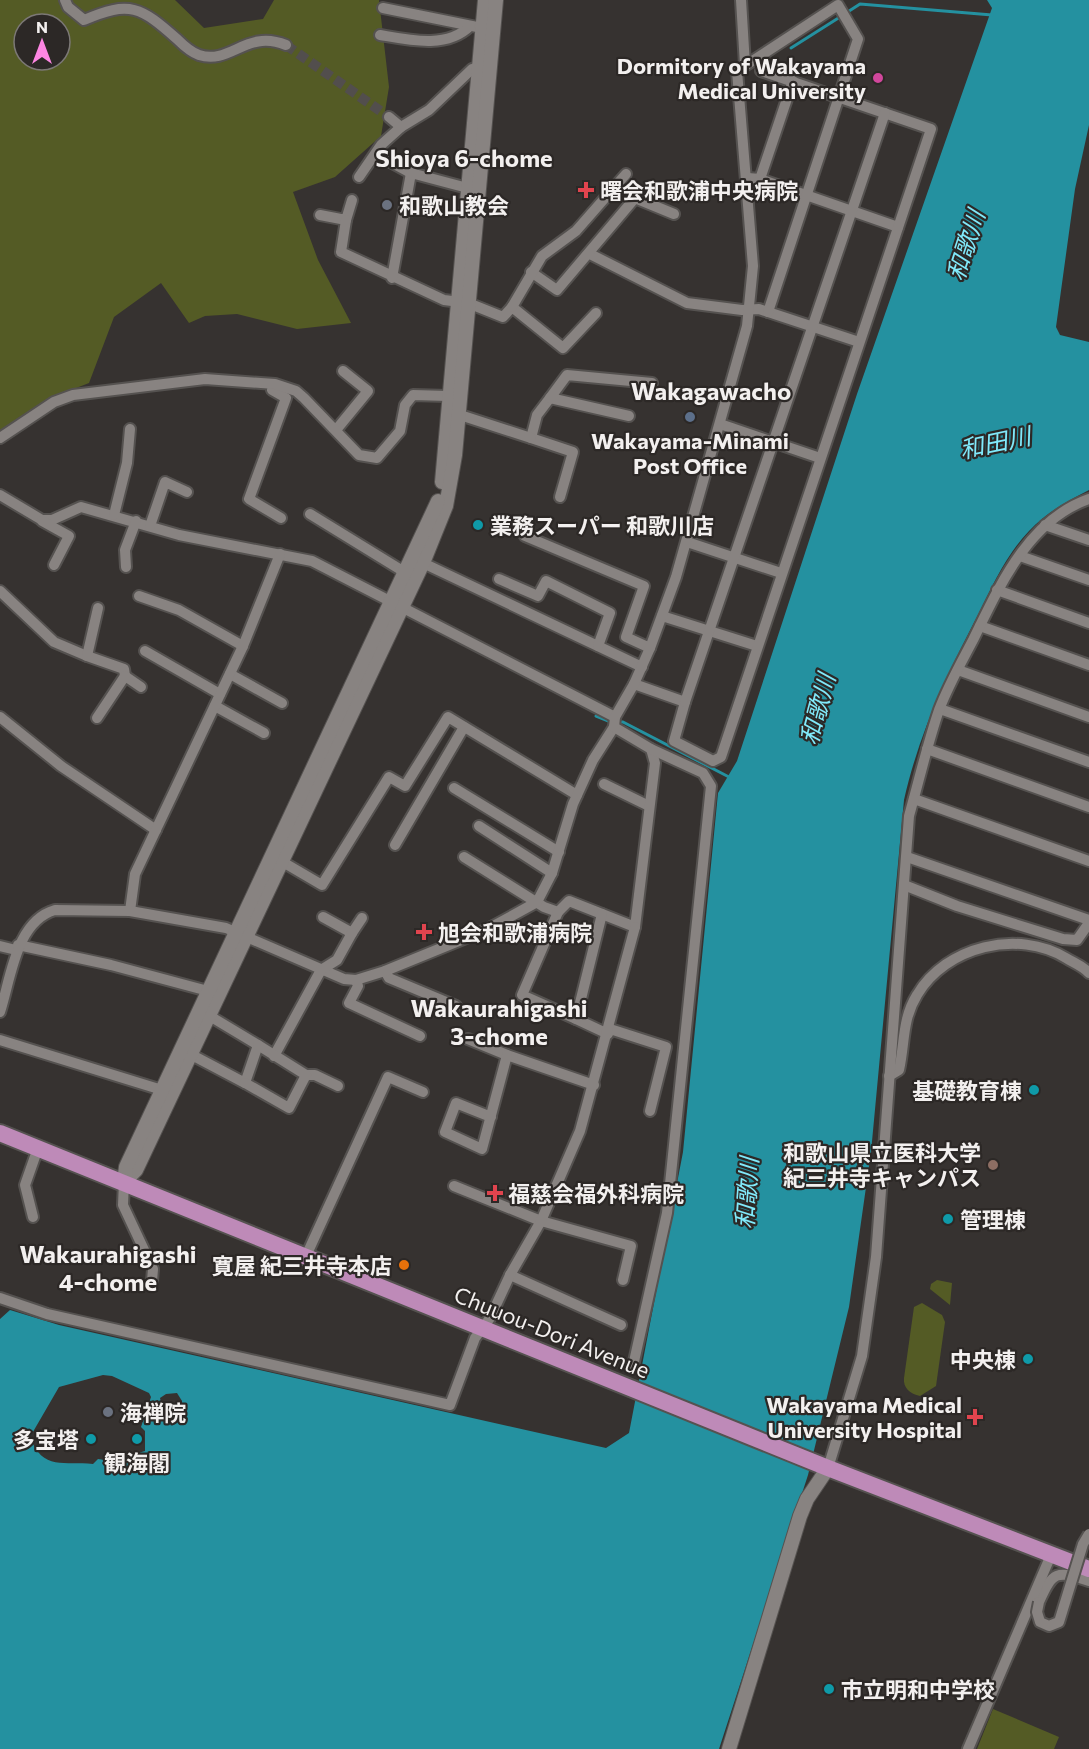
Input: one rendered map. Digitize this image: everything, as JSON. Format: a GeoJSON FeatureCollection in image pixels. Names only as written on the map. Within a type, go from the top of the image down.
{"type":"FeatureCollection","features":[{"type":"Feature","properties":{"kind":"highway","name":"Chuuou-Dori Avenue"},"geometry":{"type":"LineString","coordinates":[[0,1133],[823,1466],[1087,1568]]}},
{"type":"Feature","properties":{"kind":"street"},"geometry":{"type":"LineString","coordinates":[[65,0],[68,7],[84,20],[106,9],[123,7],[148,13],[190,51],[200,55],[222,55],[258,40],[286,45]]}},
{"type":"Feature","properties":{"kind":"street"},"geometry":{"type":"LineString","coordinates":[[473,190],[479,67],[476,27],[485,0]]}},
{"type":"Feature","properties":{"kind":"street"},"geometry":{"type":"LineString","coordinates":[[124,1182],[136,1170],[208,1015],[242,933],[397,604],[423,563],[448,497],[455,455],[463,302],[473,190],[496,0]]}},
{"type":"Feature","properties":{"kind":"street"},"geometry":{"type":"LineString","coordinates":[[741,0],[745,65]]}},
{"type":"Feature","properties":{"kind":"street"},"geometry":{"type":"LineString","coordinates":[[0,1009],[17,948],[44,913],[55,910],[130,911],[242,933],[321,970],[344,979],[356,980],[385,971],[488,929],[537,902],[552,873],[577,795],[634,684],[662,616],[687,542],[750,309],[753,266],[748,178],[737,71],[838,5],[858,39],[768,312]]}},
{"type":"Feature","properties":{"kind":"street"},"geometry":{"type":"LineString","coordinates":[[383,8],[476,27]]}},
{"type":"Feature","properties":{"kind":"street"},"geometry":{"type":"LineString","coordinates":[[380,35],[426,43],[476,27]]}},
{"type":"Feature","properties":{"kind":"street"},"geometry":{"type":"LineString","coordinates":[[359,177],[375,154],[401,127],[429,110],[472,69],[479,67]]}},
{"type":"Feature","properties":{"kind":"street"},"geometry":{"type":"LineString","coordinates":[[761,71],[839,96],[931,129],[721,757],[713,761],[674,741],[685,702],[736,558],[885,113]]}},
{"type":"Feature","properties":{"kind":"street"},"geometry":{"type":"LineString","coordinates":[[760,179],[793,81]]}},
{"type":"Feature","properties":{"kind":"street"},"geometry":{"type":"LineString","coordinates":[[389,117],[401,127]]}},
{"type":"Feature","properties":{"kind":"street"},"geometry":{"type":"LineString","coordinates":[[375,154],[411,173],[473,190]]}},
{"type":"Feature","properties":{"kind":"street"},"geometry":{"type":"LineString","coordinates":[[392,278],[411,173]]}},
{"type":"Feature","properties":{"kind":"street"},"geometry":{"type":"LineString","coordinates":[[352,200],[341,252],[392,278],[444,300],[463,302],[503,317],[512,307],[542,256],[576,231],[626,174]]}},
{"type":"Feature","properties":{"kind":"street"},"geometry":{"type":"LineString","coordinates":[[748,178],[760,179],[898,226]]}},
{"type":"Feature","properties":{"kind":"street"},"geometry":{"type":"LineString","coordinates":[[531,272],[557,290],[590,254],[635,198],[674,214]]}},
{"type":"Feature","properties":{"kind":"street"},"geometry":{"type":"LineString","coordinates":[[320,215],[346,220]]}},
{"type":"Feature","properties":{"kind":"street"},"geometry":{"type":"LineString","coordinates":[[590,254],[687,303],[768,312],[859,342]]}},
{"type":"Feature","properties":{"kind":"street"},"geometry":{"type":"LineString","coordinates":[[152,1281],[153,1269],[123,1205],[126,1167],[208,991],[281,861],[397,604],[406,573],[438,502],[443,477],[448,396],[463,302]]}},
{"type":"Feature","properties":{"kind":"street"},"geometry":{"type":"LineString","coordinates":[[512,307],[563,348],[596,313]]}},
{"type":"Feature","properties":{"kind":"street"},"geometry":{"type":"LineString","coordinates":[[336,430],[368,391],[343,371]]}},
{"type":"Feature","properties":{"kind":"street"},"geometry":{"type":"LineString","coordinates":[[531,438],[537,414],[567,375],[652,383]]}},
{"type":"Feature","properties":{"kind":"street"},"geometry":{"type":"LineString","coordinates":[[0,438],[54,402],[73,395],[205,379],[260,381],[296,391],[358,455],[366,459],[377,458],[400,431],[405,405],[413,395],[448,396]]}},
{"type":"Feature","properties":{"kind":"street"},"geometry":{"type":"LineString","coordinates":[[260,381],[286,398],[249,499],[281,518]]}},
{"type":"Feature","properties":{"kind":"street"},"geometry":{"type":"LineString","coordinates":[[550,398],[629,416]]}},
{"type":"Feature","properties":{"kind":"street"},"geometry":{"type":"LineString","coordinates":[[457,414],[573,452],[560,497]]}},
{"type":"Feature","properties":{"kind":"street"},"geometry":{"type":"LineString","coordinates":[[720,424],[820,458]]}},
{"type":"Feature","properties":{"kind":"street"},"geometry":{"type":"LineString","coordinates":[[114,515],[128,463],[130,429]]}},
{"type":"Feature","properties":{"kind":"street"},"geometry":{"type":"LineString","coordinates":[[150,526],[165,482],[187,492]]}},
{"type":"Feature","properties":{"kind":"street"},"geometry":{"type":"LineString","coordinates":[[0,495],[69,536],[54,565]]}},
{"type":"Feature","properties":{"kind":"street"},"geometry":{"type":"LineString","coordinates":[[729,1749],[800,1516],[823,1466],[862,1356],[884,1178],[889,1076],[909,816],[927,749],[940,709],[997,590],[1020,555],[1045,525],[1088,500]]}},
{"type":"Feature","properties":{"kind":"street"},"geometry":{"type":"LineString","coordinates":[[42,520],[52,520],[81,507],[179,535],[312,561],[397,604],[614,722],[651,749],[703,773],[711,786],[667,1213],[633,1366]]}},
{"type":"Feature","properties":{"kind":"street"},"geometry":{"type":"LineString","coordinates":[[310,514],[406,573]]}},
{"type":"Feature","properties":{"kind":"street"},"geometry":{"type":"LineString","coordinates":[[126,567],[125,550],[136,521]]}},
{"type":"Feature","properties":{"kind":"street"},"geometry":{"type":"LineString","coordinates":[[1045,525],[1089,540]]}},
{"type":"Feature","properties":{"kind":"street"},"geometry":{"type":"LineString","coordinates":[[525,536],[644,586],[626,637],[650,648]]}},
{"type":"Feature","properties":{"kind":"street"},"geometry":{"type":"LineString","coordinates":[[687,542],[781,573]]}},
{"type":"Feature","properties":{"kind":"street"},"geometry":{"type":"LineString","coordinates":[[130,911],[135,874],[243,646],[280,554]]}},
{"type":"Feature","properties":{"kind":"street"},"geometry":{"type":"LineString","coordinates":[[1020,555],[1089,579]]}},
{"type":"Feature","properties":{"kind":"street"},"geometry":{"type":"LineString","coordinates":[[423,563],[642,667]]}},
{"type":"Feature","properties":{"kind":"street"},"geometry":{"type":"LineString","coordinates":[[499,579],[538,596],[546,581],[610,613],[598,646]]}},
{"type":"Feature","properties":{"kind":"street"},"geometry":{"type":"LineString","coordinates":[[997,590],[1089,622]]}},
{"type":"Feature","properties":{"kind":"street"},"geometry":{"type":"LineString","coordinates":[[0,591],[54,642],[124,669],[125,676],[97,718]]}},
{"type":"Feature","properties":{"kind":"street"},"geometry":{"type":"LineString","coordinates":[[139,596],[179,610],[243,646]]}},
{"type":"Feature","properties":{"kind":"street"},"geometry":{"type":"LineString","coordinates":[[87,656],[98,608]]}},
{"type":"Feature","properties":{"kind":"street"},"geometry":{"type":"LineString","coordinates":[[662,616],[757,646]]}},
{"type":"Feature","properties":{"kind":"street"},"geometry":{"type":"LineString","coordinates":[[980,626],[1089,665]]}},
{"type":"Feature","properties":{"kind":"street"},"geometry":{"type":"LineString","coordinates":[[146,651],[220,694]]}},
{"type":"Feature","properties":{"kind":"street"},"geometry":{"type":"LineString","coordinates":[[958,670],[1089,717]]}},
{"type":"Feature","properties":{"kind":"street"},"geometry":{"type":"LineString","coordinates":[[230,674],[282,703]]}},
{"type":"Feature","properties":{"kind":"street"},"geometry":{"type":"LineString","coordinates":[[125,676],[141,687]]}},
{"type":"Feature","properties":{"kind":"street"},"geometry":{"type":"LineString","coordinates":[[634,684],[685,702]]}},
{"type":"Feature","properties":{"kind":"street"},"geometry":{"type":"LineString","coordinates":[[215,706],[264,733]]}},
{"type":"Feature","properties":{"kind":"street"},"geometry":{"type":"LineString","coordinates":[[940,709],[1089,762]]}},
{"type":"Feature","properties":{"kind":"street"},"geometry":{"type":"LineString","coordinates":[[0,717],[61,766],[156,830]]}},
{"type":"Feature","properties":{"kind":"street"},"geometry":{"type":"LineString","coordinates":[[281,861],[322,885],[389,777],[405,786],[448,717],[577,795]]}},
{"type":"Feature","properties":{"kind":"street"},"geometry":{"type":"LineString","coordinates":[[395,845],[464,727]]}},
{"type":"Feature","properties":{"kind":"street"},"geometry":{"type":"LineString","coordinates":[[0,1298],[47,1314],[450,1405],[475,1338],[541,1221],[580,1131],[609,1032],[635,927],[655,763],[651,749]]}},
{"type":"Feature","properties":{"kind":"street"},"geometry":{"type":"LineString","coordinates":[[927,749],[1089,807]]}},
{"type":"Feature","properties":{"kind":"street"},"geometry":{"type":"LineString","coordinates":[[604,784],[649,806]]}},
{"type":"Feature","properties":{"kind":"street"},"geometry":{"type":"LineString","coordinates":[[454,788],[559,852]]}},
{"type":"Feature","properties":{"kind":"street"},"geometry":{"type":"LineString","coordinates":[[914,799],[1089,861]]}},
{"type":"Feature","properties":{"kind":"street"},"geometry":{"type":"LineString","coordinates":[[479,826],[552,873]]}},
{"type":"Feature","properties":{"kind":"street"},"geometry":{"type":"LineString","coordinates":[[464,858],[558,912]]}},
{"type":"Feature","properties":{"kind":"street"},"geometry":{"type":"LineString","coordinates":[[904,885],[957,906],[1063,939],[1077,940],[1089,922],[907,858]]}},
{"type":"Feature","properties":{"kind":"street"},"geometry":{"type":"LineString","coordinates":[[635,927],[569,901],[558,912],[522,995],[609,1032],[666,1047],[650,1111]]}},
{"type":"Feature","properties":{"kind":"street"},"geometry":{"type":"LineString","coordinates":[[576,1019],[602,914]]}},
{"type":"Feature","properties":{"kind":"street"},"geometry":{"type":"LineString","coordinates":[[323,918],[352,933]]}},
{"type":"Feature","properties":{"kind":"street"},"geometry":{"type":"LineString","coordinates":[[274,1056],[321,970],[338,960],[362,918]]}},
{"type":"Feature","properties":{"kind":"street"},"geometry":{"type":"LineString","coordinates":[[889,1076],[899,1070],[904,1023],[917,993],[945,964],[964,954],[996,944],[1026,944],[1054,951],[1089,973]]}},
{"type":"Feature","properties":{"kind":"street"},"geometry":{"type":"LineString","coordinates":[[0,946],[111,965],[208,991]]}},
{"type":"Feature","properties":{"kind":"street"},"geometry":{"type":"LineString","coordinates":[[385,971],[389,978],[456,1006]]}},
{"type":"Feature","properties":{"kind":"street"},"geometry":{"type":"LineString","coordinates":[[356,980],[358,986],[349,1003],[420,1036]]}},
{"type":"Feature","properties":{"kind":"street"},"geometry":{"type":"LineString","coordinates":[[208,1015],[306,1075],[315,1075],[338,1086]]}},
{"type":"Feature","properties":{"kind":"street"},"geometry":{"type":"LineString","coordinates":[[468,1039],[594,1085]]}},
{"type":"Feature","properties":{"kind":"street"},"geometry":{"type":"LineString","coordinates":[[0,1040],[162,1090]]}},
{"type":"Feature","properties":{"kind":"street"},"geometry":{"type":"LineString","coordinates":[[245,1083],[258,1046]]}},
{"type":"Feature","properties":{"kind":"street"},"geometry":{"type":"LineString","coordinates":[[190,1054],[289,1108],[306,1075]]}},
{"type":"Feature","properties":{"kind":"street"},"geometry":{"type":"LineString","coordinates":[[491,1117],[456,1103],[445,1132],[482,1149],[491,1117],[507,1055]]}},
{"type":"Feature","properties":{"kind":"street"},"geometry":{"type":"LineString","coordinates":[[306,1256],[388,1077],[423,1092]]}},
{"type":"Feature","properties":{"kind":"street"},"geometry":{"type":"LineString","coordinates":[[33,1217],[25,1185],[38,1148]]}},
{"type":"Feature","properties":{"kind":"street"},"geometry":{"type":"LineString","coordinates":[[454,1186],[541,1221],[632,1246],[623,1280]]}},
{"type":"Feature","properties":{"kind":"street"},"geometry":{"type":"LineString","coordinates":[[510,1275],[621,1325]]}},
{"type":"Feature","properties":{"kind":"street"},"geometry":{"type":"LineString","coordinates":[[1087,1568],[1066,1574],[1054,1575],[1039,1602],[1037,1612],[1040,1622],[1049,1626],[1059,1622],[1083,1544],[1089,1534]]}},
{"type":"Feature","properties":{"kind":"street"},"geometry":{"type":"LineString","coordinates":[[968,1749],[1051,1555]]}},
{"type":"Feature","properties":{"kind":"green space"},"geometry":{"type":"Polygon","coordinates":[[[0,0],[175,0],[204,28],[263,19],[274,0],[379,0],[389,87],[381,136],[335,177],[293,192],[318,260],[351,323],[297,329],[237,314],[205,316],[189,323],[161,283],[114,317],[89,383],[61,394],[0,431],[0,0]]]}},
{"type":"Feature","properties":{"kind":"green space"},"geometry":{"type":"Polygon","coordinates":[[[937,1280],[952,1283],[950,1305],[930,1289],[931,1284],[937,1280]]]}},
{"type":"Feature","properties":{"kind":"green space"},"geometry":{"type":"Polygon","coordinates":[[[922,1303],[942,1315],[945,1322],[936,1386],[920,1396],[908,1390],[904,1378],[914,1307],[922,1303]]]}},
{"type":"Feature","properties":{"kind":"green space"},"geometry":{"type":"Polygon","coordinates":[[[993,1709],[1059,1737],[1054,1749],[977,1749],[993,1709]]]}},
{"type":"Feature","properties":{"kind":"water"},"geometry":{"type":"Polygon","coordinates":[[[987,0],[1089,0],[1089,125],[1075,189],[1056,327],[1060,335],[1089,342],[1089,490],[1042,519],[1021,540],[1007,559],[945,681],[910,775],[904,800],[871,1152],[849,1307],[808,1475],[719,1749],[0,1749],[0,1319],[10,1310],[59,1325],[606,1448],[629,1433],[683,1152],[718,793],[737,761],[857,394],[992,8],[987,0]],[[103,1375],[59,1387],[30,1437],[35,1448],[48,1460],[93,1464],[98,1459],[111,1461],[145,1451],[145,1431],[141,1427],[151,1397],[149,1393],[112,1376],[103,1375]],[[177,1393],[166,1394],[160,1398],[161,1402],[156,1402],[150,1408],[150,1413],[165,1415],[167,1410],[174,1407],[179,1408],[182,1401],[177,1393]]]}},
{"type":"Feature","properties":{"kind":"waterway"},"geometry":{"type":"LineString","coordinates":[[846,13],[860,4],[992,15]]}},
{"type":"Feature","properties":{"kind":"waterway"},"geometry":{"type":"LineString","coordinates":[[791,48],[840,17]]}},
{"type":"Feature","properties":{"kind":"waterway"},"geometry":{"type":"LineString","coordinates":[[596,716],[611,722]]}},
{"type":"Feature","properties":{"kind":"waterway"},"geometry":{"type":"LineString","coordinates":[[618,722],[623,722],[729,777]]}},
{"type":"Feature","properties":{"kind":"tunnel"},"geometry":{"type":"LineString","coordinates":[[286,45],[389,117]]}},
{"type":"Feature","properties":{"kind":"place","name":"Dormitory of Wakayama Medical University"},"geometry":{"type":"Point","coordinates":[878,78]}},
{"type":"Feature","properties":{"kind":"place","name":"曙会和歌浦中央病院"},"geometry":{"type":"Point","coordinates":[586,190]}},
{"type":"Feature","properties":{"kind":"place","name":"和歌山教会"},"geometry":{"type":"Point","coordinates":[387,205]}},
{"type":"Feature","properties":{"kind":"place","name":"Wakayama-Minami Post Office"},"geometry":{"type":"Point","coordinates":[690,417]}},
{"type":"Feature","properties":{"kind":"place","name":"業務スーパー 和歌川店"},"geometry":{"type":"Point","coordinates":[478,525]}},
{"type":"Feature","properties":{"kind":"place","name":"旭会和歌浦病院"},"geometry":{"type":"Point","coordinates":[424,932]}},
{"type":"Feature","properties":{"kind":"place","name":"基礎教育棟"},"geometry":{"type":"Point","coordinates":[1034,1090]}},
{"type":"Feature","properties":{"kind":"place","name":"和歌山県立医科大学 紀三井寺キャンパス"},"geometry":{"type":"Point","coordinates":[993,1165]}},
{"type":"Feature","properties":{"kind":"place","name":"福慈会福外科病院"},"geometry":{"type":"Point","coordinates":[495,1193]}},
{"type":"Feature","properties":{"kind":"place","name":"管理棟"},"geometry":{"type":"Point","coordinates":[948,1219]}},
{"type":"Feature","properties":{"kind":"place","name":"寛屋 紀三井寺本店"},"geometry":{"type":"Point","coordinates":[404,1265]}},
{"type":"Feature","properties":{"kind":"place","name":"中央棟"},"geometry":{"type":"Point","coordinates":[1028,1359]}},
{"type":"Feature","properties":{"kind":"place","name":"海禅院"},"geometry":{"type":"Point","coordinates":[108,1412]}},
{"type":"Feature","properties":{"kind":"place","name":"Wakayama Medical University Hospital"},"geometry":{"type":"Point","coordinates":[975,1417]}},
{"type":"Feature","properties":{"kind":"place","name":"多宝塔"},"geometry":{"type":"Point","coordinates":[91,1439]}},
{"type":"Feature","properties":{"kind":"place","name":"観海閣"},"geometry":{"type":"Point","coordinates":[137,1439]}},
{"type":"Feature","properties":{"kind":"place","name":"市立明和中学校"},"geometry":{"type":"Point","coordinates":[829,1689]}},
{"type":"Feature","properties":{"kind":"district","name":"Shioya 6-chome"},"geometry":{"type":"Point","coordinates":[464,157]}},
{"type":"Feature","properties":{"kind":"district","name":"Wakagawacho"},"geometry":{"type":"Point","coordinates":[711,390]}},
{"type":"Feature","properties":{"kind":"district","name":"Wakaurahigashi 3-chome"},"geometry":{"type":"Point","coordinates":[499,1021]}},
{"type":"Feature","properties":{"kind":"district","name":"Wakaurahigashi 4-chome"},"geometry":{"type":"Point","coordinates":[108,1267]}},
{"type":"Feature","properties":{"kind":"water label","name":"和歌川"},"geometry":{"type":"Point","coordinates":[965,245]}},
{"type":"Feature","properties":{"kind":"water label","name":"和田川"},"geometry":{"type":"Point","coordinates":[995,442]}},
{"type":"Feature","properties":{"kind":"water label","name":"和歌川"},"geometry":{"type":"Point","coordinates":[817,709]}},
{"type":"Feature","properties":{"kind":"water label","name":"和歌川"},"geometry":{"type":"Point","coordinates":[746,1193]}}]}
